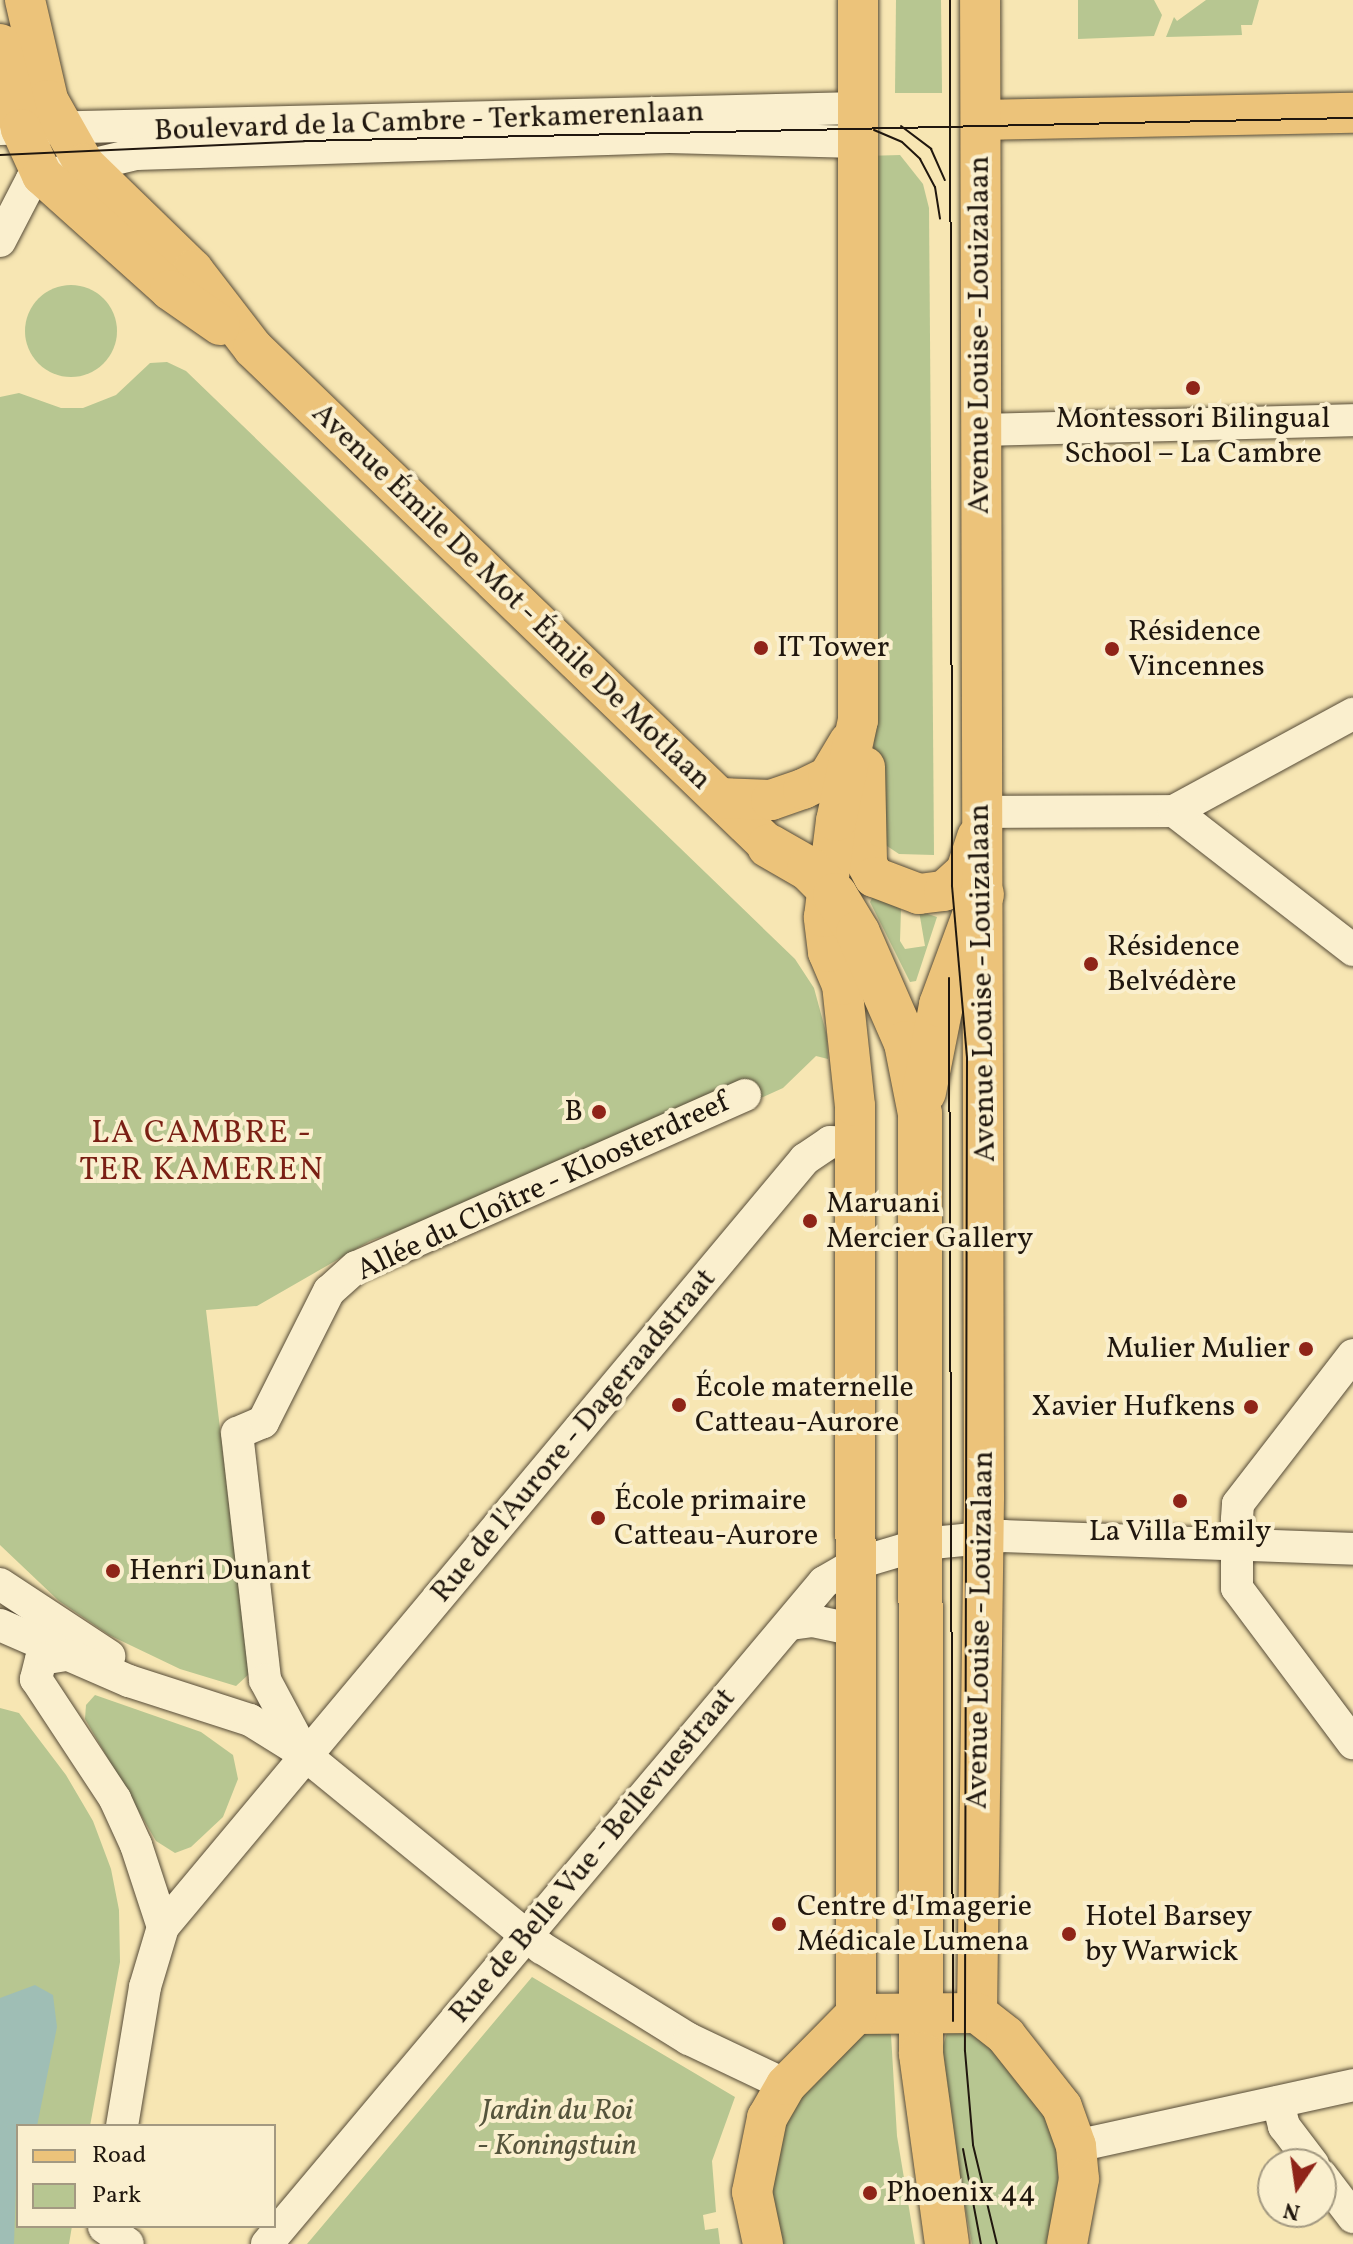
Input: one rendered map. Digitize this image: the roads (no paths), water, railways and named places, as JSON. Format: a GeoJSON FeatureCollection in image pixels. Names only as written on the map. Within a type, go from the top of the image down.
{"type":"FeatureCollection","features":[{"type":"Feature","properties":{"kind":"highway","name":"Avenue Louise - Louizalaan"},"geometry":{"type":"LineString","coordinates":[[769,846],[858,933],[890,999],[912,1067],[920,1114],[913,1547],[912,2012],[906,2120],[925,2244]]}},
{"type":"Feature","properties":{"kind":"highway"},"geometry":{"type":"LineString","coordinates":[[920,1114],[941,1005],[982,894]]}},
{"type":"Feature","properties":{"kind":"highway","name":"Avenue Louise - Louizalaan"},"geometry":{"type":"LineString","coordinates":[[826,902],[871,1008],[897,1089],[913,1547]]}},
{"type":"Feature","properties":{"kind":"highway","name":"Avenue Louise - Louizalaan"},"geometry":{"type":"LineString","coordinates":[[912,2012],[947,2244]]}},
{"type":"Feature","properties":{"kind":"main road","name":"Avenue Émile De Mot - Émile De Motlaan"},"geometry":{"type":"LineString","coordinates":[[25,0],[48,100],[61,130],[84,164],[193,270],[253,348],[769,846]]}},
{"type":"Feature","properties":{"kind":"main road","name":"Avenue Louise - Louizalaan"},"geometry":{"type":"LineString","coordinates":[[856,2014],[856,1143],[842,985],[828,952],[826,902],[858,720],[858,0]]}},
{"type":"Feature","properties":{"kind":"main road","name":"Avenue Louise - Louizalaan"},"geometry":{"type":"LineString","coordinates":[[977,2013],[980,1538],[984,1496],[980,0]]}},
{"type":"Feature","properties":{"kind":"main road","name":"Avenue Émile De Mot - Émile De Motlaan"},"geometry":{"type":"LineString","coordinates":[[0,44],[10,129],[42,175],[170,290],[253,348]]}},
{"type":"Feature","properties":{"kind":"main road"},"geometry":{"type":"LineString","coordinates":[[981,120],[1353,113]]}},
{"type":"Feature","properties":{"kind":"main road"},"geometry":{"type":"LineString","coordinates":[[721,798],[771,800],[828,777],[842,760],[858,720]]}},
{"type":"Feature","properties":{"kind":"main road"},"geometry":{"type":"LineString","coordinates":[[858,720],[865,748],[867,864],[874,877],[919,894],[944,891],[966,871],[981,819]]}},
{"type":"Feature","properties":{"kind":"main road"},"geometry":{"type":"LineString","coordinates":[[763,2244],[752,2192],[757,2154],[767,2118],[786,2085],[856,2014],[912,2012],[977,2013],[1006,2036],[1062,2107],[1076,2146],[1079,2179],[1067,2244]]}},
{"type":"Feature","properties":{"kind":"street","name":"Boulevard de la Cambre - Terkamerenlaan"},"geometry":{"type":"LineString","coordinates":[[10,129],[857,125]]}},
{"type":"Feature","properties":{"kind":"street","name":"Boulevard de la Cambre - Terkamerenlaan"},"geometry":{"type":"LineString","coordinates":[[42,175],[154,152],[638,138],[857,125]]}},
{"type":"Feature","properties":{"kind":"street"},"geometry":{"type":"LineString","coordinates":[[0,241],[26,185],[42,175]]}},
{"type":"Feature","properties":{"kind":"street"},"geometry":{"type":"LineString","coordinates":[[979,430],[1353,420]]}},
{"type":"Feature","properties":{"kind":"street"},"geometry":{"type":"LineString","coordinates":[[981,819],[1174,811],[1353,714]]}},
{"type":"Feature","properties":{"kind":"street"},"geometry":{"type":"LineString","coordinates":[[1174,811],[1353,950]]}},
{"type":"Feature","properties":{"kind":"street","name":"Allée du Cloître - Kloosterdreef"},"geometry":{"type":"LineString","coordinates":[[305,1755],[265,1680],[237,1433],[263,1422],[329,1291],[356,1267],[745,1095]]}},
{"type":"Feature","properties":{"kind":"street","name":"Rue de l'Aurore - Dageraadstraat"},"geometry":{"type":"LineString","coordinates":[[163,1927],[805,1159],[830,1142],[856,1143]]}},
{"type":"Feature","properties":{"kind":"street"},"geometry":{"type":"LineString","coordinates":[[1353,1355],[1238,1504],[1237,1544],[1237,1588],[1353,1743]]}},
{"type":"Feature","properties":{"kind":"street","name":"Rue de Belle Vue - Bellevuestraat"},"geometry":{"type":"LineString","coordinates":[[267,2244],[824,1582],[855,1564],[913,1547],[980,1538],[1353,1549]]}},
{"type":"Feature","properties":{"kind":"street"},"geometry":{"type":"LineString","coordinates":[[0,1584],[104,1654],[186,1697]]}},
{"type":"Feature","properties":{"kind":"street"},"geometry":{"type":"LineString","coordinates":[[0,1603],[7,1629],[66,1655],[250,1720],[305,1755],[525,1937],[689,2039],[786,2085]]}},
{"type":"Feature","properties":{"kind":"street"},"geometry":{"type":"LineString","coordinates":[[791,1624],[813,1621],[856,1630]]}},
{"type":"Feature","properties":{"kind":"street"},"geometry":{"type":"LineString","coordinates":[[66,1655],[41,1659],[36,1679],[115,1799],[136,1845],[163,1927],[145,1987],[122,2124]]}},
{"type":"Feature","properties":{"kind":"street"},"geometry":{"type":"LineString","coordinates":[[1076,2146],[1353,2085]]}},
{"type":"Feature","properties":{"kind":"street"},"geometry":{"type":"LineString","coordinates":[[1278,2102],[1284,2126],[1301,2148]]}},
{"type":"Feature","properties":{"kind":"street"},"geometry":{"type":"LineString","coordinates":[[1337,2196],[1353,2217]]}},
{"type":"Feature","properties":{"kind":"street"},"geometry":{"type":"LineString","coordinates":[[107,2228],[128,2244]]}},
{"type":"Feature","properties":{"kind":"water"},"geometry":{"type":"Polygon","coordinates":[[[35,1985],[53,1995],[57,2027],[37,2124],[16,2124],[14,2244],[0,2244],[0,1998],[35,1985]]]}},
{"type":"Feature","properties":{"kind":"tram line"},"geometry":{"type":"LineString","coordinates":[[950,0],[952,886],[967,1059],[965,2051],[973,2145],[997,2244]]}},
{"type":"Feature","properties":{"kind":"tram line"},"geometry":{"type":"LineString","coordinates":[[0,155],[304,141],[1353,118]]}},
{"type":"Feature","properties":{"kind":"tram line"},"geometry":{"type":"LineString","coordinates":[[901,126],[931,149],[945,180]]}},
{"type":"Feature","properties":{"kind":"tram line"},"geometry":{"type":"LineString","coordinates":[[874,130],[902,142],[920,159],[935,187],[940,219]]}},
{"type":"Feature","properties":{"kind":"tram line"},"geometry":{"type":"LineString","coordinates":[[949,978],[953,2021]]}},
{"type":"Feature","properties":{"kind":"tram line"},"geometry":{"type":"LineString","coordinates":[[963,2149],[981,2244]]}},
{"type":"Feature","properties":{"kind":"place","name":"Montessori Bilingual School – La Cambre"},"geometry":{"type":"Point","coordinates":[1193,388]}},
{"type":"Feature","properties":{"kind":"place","name":"IT Tower"},"geometry":{"type":"Point","coordinates":[761,648]}},
{"type":"Feature","properties":{"kind":"place","name":"Résidence Vincennes"},"geometry":{"type":"Point","coordinates":[1112,649]}},
{"type":"Feature","properties":{"kind":"place","name":"Résidence Belvédère"},"geometry":{"type":"Point","coordinates":[1091,964]}},
{"type":"Feature","properties":{"kind":"place","name":"B"},"geometry":{"type":"Point","coordinates":[599,1112]}},
{"type":"Feature","properties":{"kind":"place","name":"Maruani Mercier Gallery"},"geometry":{"type":"Point","coordinates":[810,1221]}},
{"type":"Feature","properties":{"kind":"place","name":"Mulier Mulier"},"geometry":{"type":"Point","coordinates":[1306,1349]}},
{"type":"Feature","properties":{"kind":"place","name":"École maternelle Catteau-Aurore"},"geometry":{"type":"Point","coordinates":[679,1405]}},
{"type":"Feature","properties":{"kind":"place","name":"Xavier Hufkens"},"geometry":{"type":"Point","coordinates":[1251,1407]}},
{"type":"Feature","properties":{"kind":"place","name":"La Villa Emily"},"geometry":{"type":"Point","coordinates":[1180,1501]}},
{"type":"Feature","properties":{"kind":"place","name":"École primaire Catteau-Aurore"},"geometry":{"type":"Point","coordinates":[598,1518]}},
{"type":"Feature","properties":{"kind":"place","name":"Henri Dunant"},"geometry":{"type":"Point","coordinates":[113,1571]}},
{"type":"Feature","properties":{"kind":"place","name":"Centre d'Imagerie Médicale Lumena"},"geometry":{"type":"Point","coordinates":[779,1924]}},
{"type":"Feature","properties":{"kind":"place","name":"Hotel Barsey by Warwick"},"geometry":{"type":"Point","coordinates":[1069,1934]}},
{"type":"Feature","properties":{"kind":"place","name":"Phoenix 44"},"geometry":{"type":"Point","coordinates":[870,2193]}},
{"type":"Feature","properties":{"kind":"district","name":"LA CAMBRE - TER KAMEREN"},"geometry":{"type":"Point","coordinates":[202,1154]}},
{"type":"Feature","properties":{"kind":"park label","name":"Jardin du Roi - Koningstuin"},"geometry":{"type":"Point","coordinates":[557,2128]}}]}
